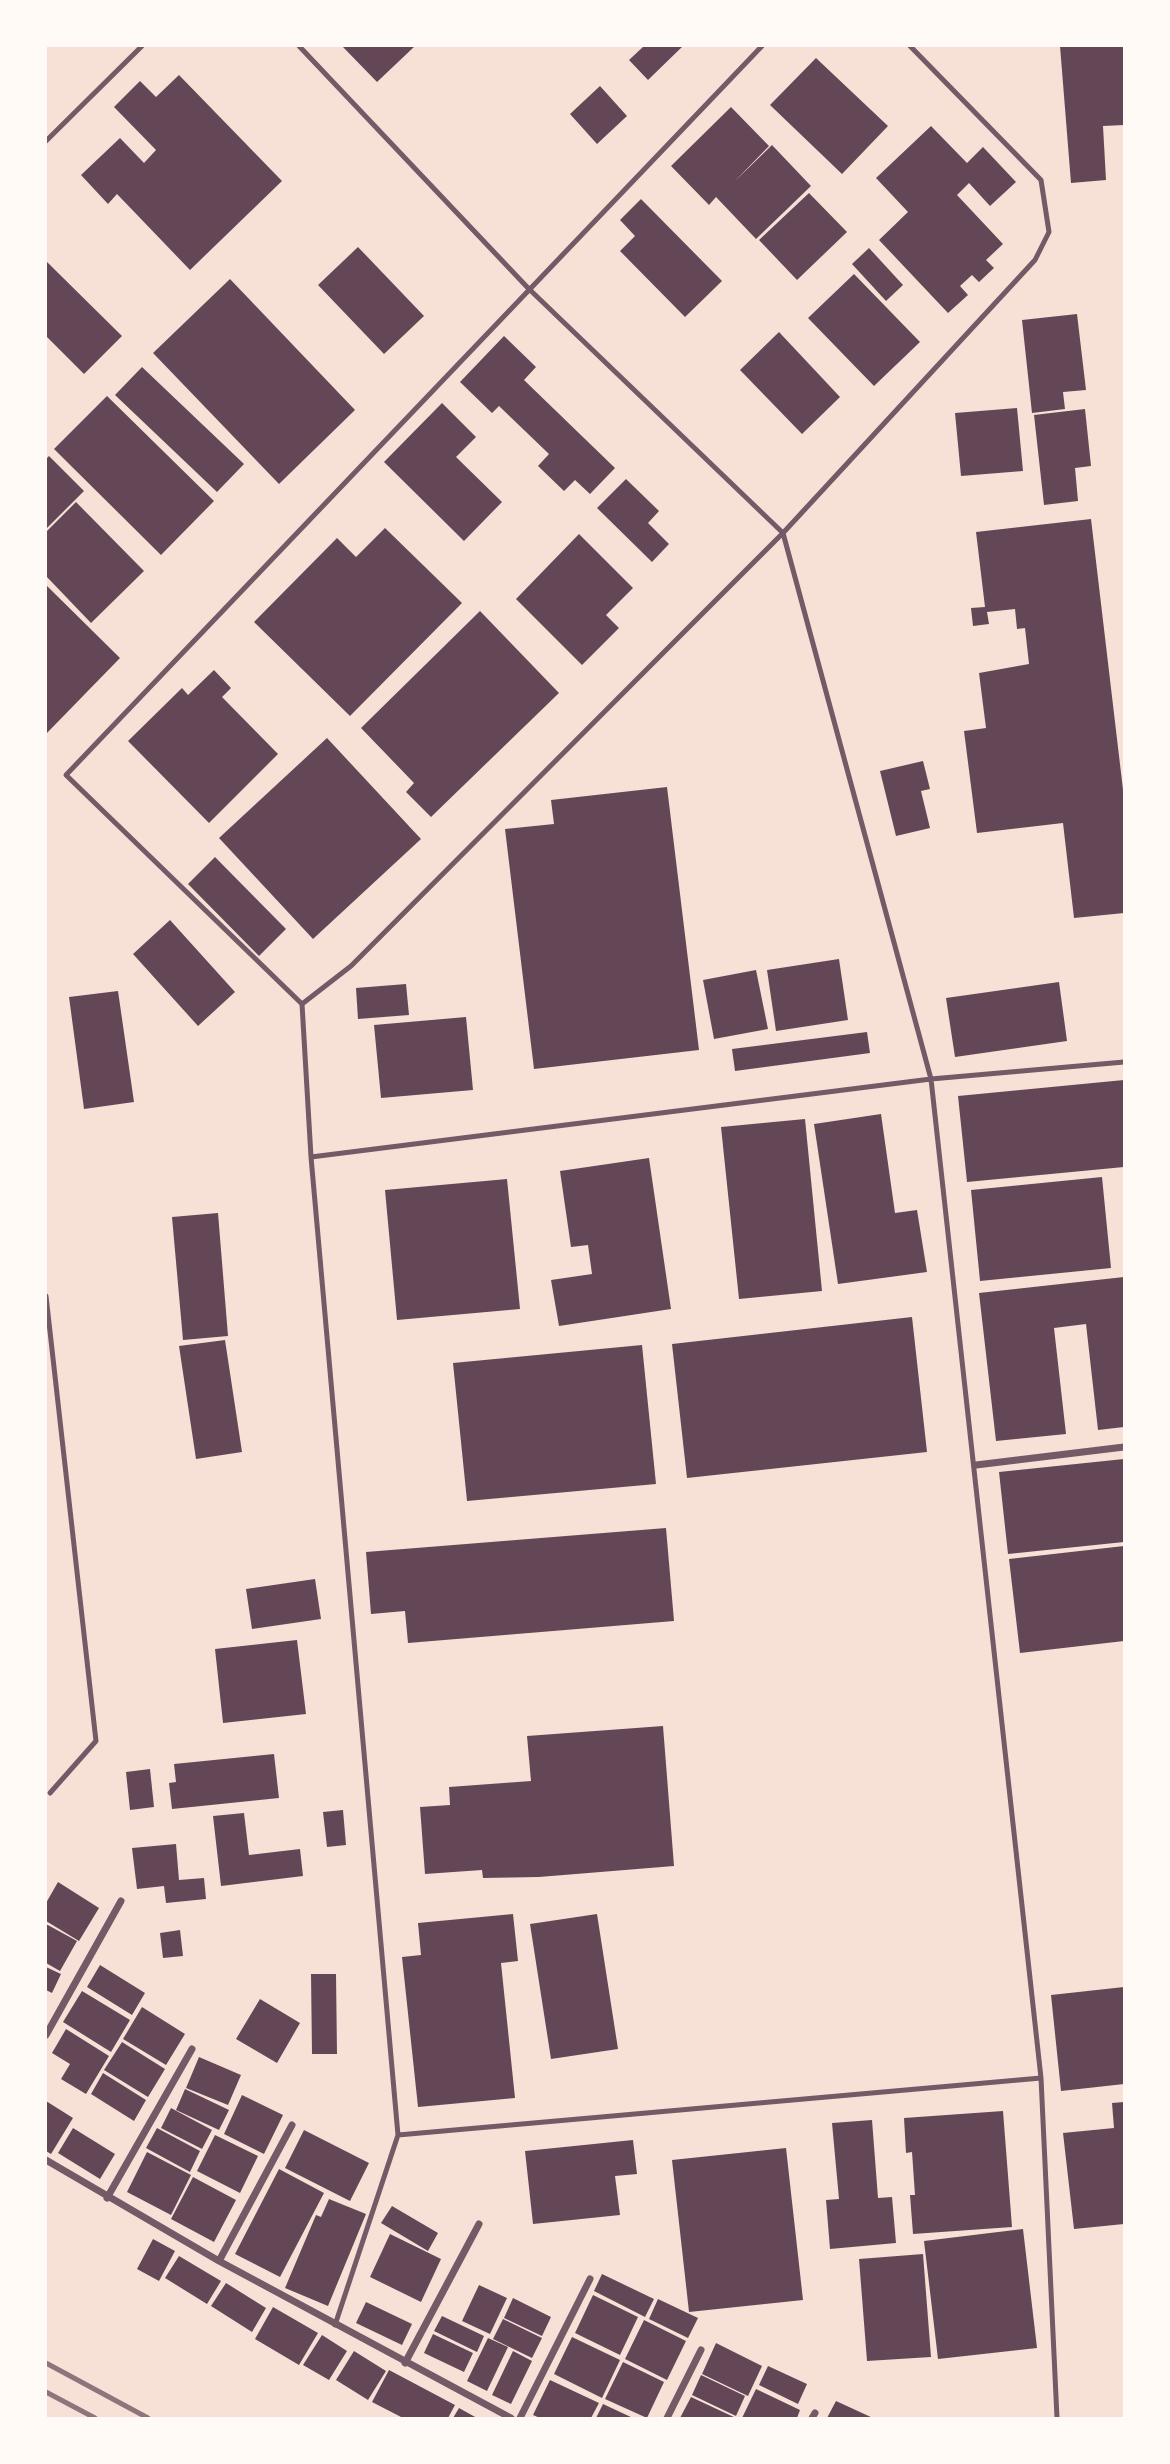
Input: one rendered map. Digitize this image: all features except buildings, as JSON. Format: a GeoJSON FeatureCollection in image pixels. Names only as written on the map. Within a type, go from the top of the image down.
{"type":"FeatureCollection","features":[{"type":"Feature","properties":{"kind":"street"},"geometry":{"type":"LineString","coordinates":[[976,1465],[1125,1447]]}},
{"type":"Feature","properties":{"kind":"street"},"geometry":{"type":"LineString","coordinates":[[46,2035],[121,1901]]}},
{"type":"Feature","properties":{"kind":"street"},"geometry":{"type":"LineString","coordinates":[[107,2198],[192,2049]]}},
{"type":"Feature","properties":{"kind":"street"},"geometry":{"type":"LineString","coordinates":[[219,2261],[292,2125]]}},
{"type":"Feature","properties":{"kind":"street"},"geometry":{"type":"LineString","coordinates":[[46,2160],[219,2261],[511,2418]]}},
{"type":"Feature","properties":{"kind":"street"},"geometry":{"type":"LineString","coordinates":[[405,2363],[479,2224]]}},
{"type":"Feature","properties":{"kind":"street"},"geometry":{"type":"LineString","coordinates":[[520,2418],[590,2279]]}},
{"type":"Feature","properties":{"kind":"street"},"geometry":{"type":"LineString","coordinates":[[667,2418],[701,2350]]}},
{"type":"Feature","properties":{"kind":"lane"},"geometry":{"type":"LineString","coordinates":[[46,141],[142,46]]}},
{"type":"Feature","properties":{"kind":"lane"},"geometry":{"type":"LineString","coordinates":[[299,46],[528,288],[783,533],[931,1079],[976,1465],[1041,2078],[1057,2418]]}},
{"type":"Feature","properties":{"kind":"lane"},"geometry":{"type":"LineString","coordinates":[[335,2325],[398,2136],[311,1157],[302,1004],[66,775],[528,288],[762,46]]}},
{"type":"Feature","properties":{"kind":"lane"},"geometry":{"type":"LineString","coordinates":[[302,1004],[351,966],[783,533],[1035,260],[1049,232],[1041,180],[910,46]]}},
{"type":"Feature","properties":{"kind":"lane"},"geometry":{"type":"LineString","coordinates":[[311,1157],[931,1079],[1125,1062]]}},
{"type":"Feature","properties":{"kind":"lane"},"geometry":{"type":"LineString","coordinates":[[46,1296],[96,1741],[50,1793]]}},
{"type":"Feature","properties":{"kind":"lane"},"geometry":{"type":"LineString","coordinates":[[398,2136],[1041,2078]]}},
{"type":"Feature","properties":{"kind":"railway"},"geometry":{"type":"LineString","coordinates":[[46,2363],[148,2418]]}},
{"type":"Feature","properties":{"kind":"railway"},"geometry":{"type":"LineString","coordinates":[[46,2392],[95,2418]]}}]}
